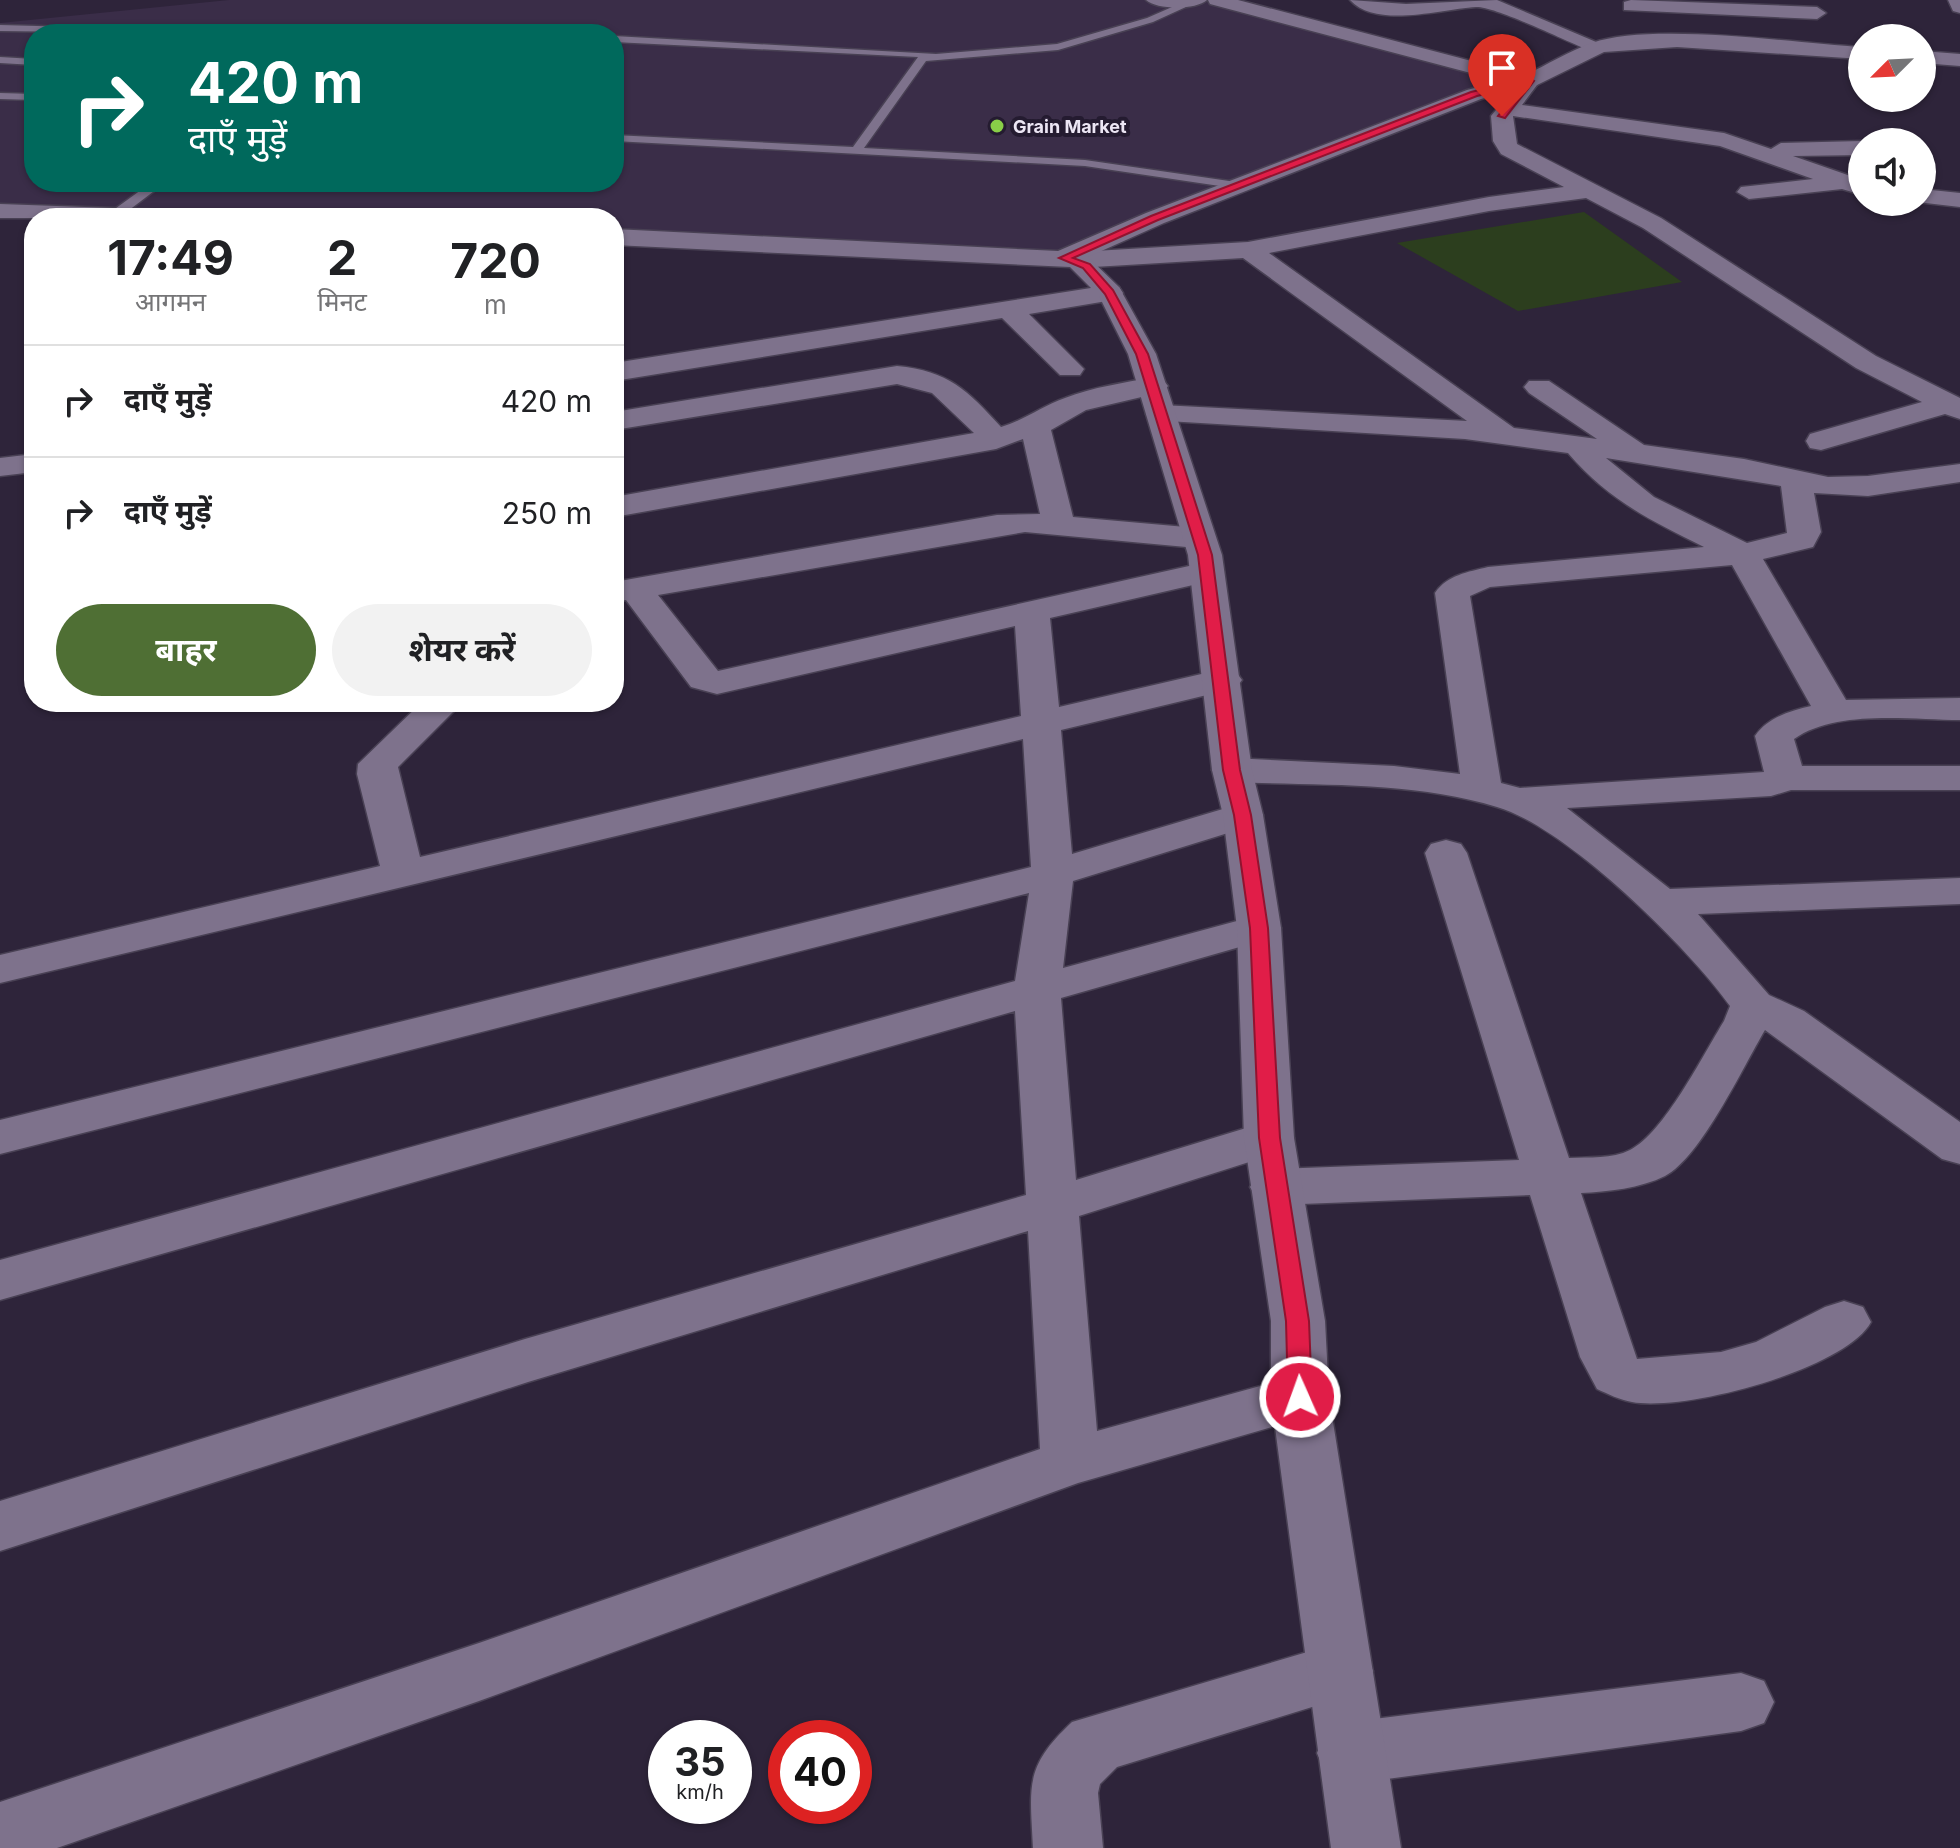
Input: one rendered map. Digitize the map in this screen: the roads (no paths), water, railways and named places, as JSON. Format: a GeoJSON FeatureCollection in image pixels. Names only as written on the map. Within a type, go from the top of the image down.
{"type":"FeatureCollection","features":[{"type":"Feature","properties":{"kind":"street"},"geometry":{"type":"LineString","coordinates":[[1155,0],[1196,0]]}},
{"type":"Feature","properties":{"kind":"street"},"geometry":{"type":"LineString","coordinates":[[1217,0],[1505,79],[1530,81]]}},
{"type":"Feature","properties":{"kind":"street"},"geometry":{"type":"LineString","coordinates":[[1359,0],[1375,8],[1394,11],[1483,0],[1598,47]]}},
{"type":"Feature","properties":{"kind":"street"},"geometry":{"type":"LineString","coordinates":[[1957,0],[1960,7]]}},
{"type":"Feature","properties":{"kind":"street"},"geometry":{"type":"LineString","coordinates":[[1642,40],[1630,3],[1817,13]]}},
{"type":"Feature","properties":{"kind":"street"},"geometry":{"type":"LineString","coordinates":[[1070,259],[1236,186],[1474,94],[1530,81],[1598,47],[1642,40],[1848,52]]}},
{"type":"Feature","properties":{"kind":"street"},"geometry":{"type":"LineString","coordinates":[[1936,58],[1960,60]]}},
{"type":"Feature","properties":{"kind":"street"},"geometry":{"type":"LineString","coordinates":[[1530,81],[1502,116],[1504,141],[1509,149],[1652,223],[1866,362],[1954,407]]}},
{"type":"Feature","properties":{"kind":"street"},"geometry":{"type":"LineString","coordinates":[[1508,109],[1664,129],[1763,151],[1848,184]]}},
{"type":"Feature","properties":{"kind":"street"},"geometry":{"type":"LineString","coordinates":[[1763,151],[1848,148]]}},
{"type":"Feature","properties":{"kind":"street"},"geometry":{"type":"LineString","coordinates":[[1749,192],[1848,186]]}},
{"type":"Feature","properties":{"kind":"street"},"geometry":{"type":"LineString","coordinates":[[624,237],[1070,259],[1248,250],[1489,204],[1588,191]]}},
{"type":"Feature","properties":{"kind":"street"},"geometry":{"type":"LineString","coordinates":[[1936,197],[1960,200]]}},
{"type":"Feature","properties":{"kind":"street"},"geometry":{"type":"LineString","coordinates":[[0,211],[24,212]]}},
{"type":"Feature","properties":{"kind":"street"},"geometry":{"type":"LineString","coordinates":[[1248,250],[1505,435]]}},
{"type":"Feature","properties":{"kind":"street"},"geometry":{"type":"LineString","coordinates":[[1070,259],[1110,293],[1142,354],[1202,555],[1223,680],[1232,770],[1243,815],[1259,928],[1273,1163],[1298,1321],[1300,1397],[1366,1848]]}},
{"type":"Feature","properties":{"kind":"street"},"geometry":{"type":"LineString","coordinates":[[624,370],[1110,293]]}},
{"type":"Feature","properties":{"kind":"street"},"geometry":{"type":"LineString","coordinates":[[1007,308],[1070,369]]}},
{"type":"Feature","properties":{"kind":"street"},"geometry":{"type":"LineString","coordinates":[[624,419],[897,375],[921,376],[941,382],[996,440]]}},
{"type":"Feature","properties":{"kind":"street"},"geometry":{"type":"LineString","coordinates":[[1539,387],[1645,456]]}},
{"type":"Feature","properties":{"kind":"street"},"geometry":{"type":"LineString","coordinates":[[624,505],[996,440],[1035,427],[1052,412],[1078,401],[1157,400],[1289,419],[1505,435],[1744,468],[1828,487],[1926,480],[1960,473]]}},
{"type":"Feature","properties":{"kind":"street"},"geometry":{"type":"LineString","coordinates":[[1821,441],[1954,407]]}},
{"type":"Feature","properties":{"kind":"street"},"geometry":{"type":"LineString","coordinates":[[1035,427],[1059,525]]}},
{"type":"Feature","properties":{"kind":"street"},"geometry":{"type":"LineString","coordinates":[[1577,445],[1604,476],[1643,504],[1743,554],[1834,712]]}},
{"type":"Feature","properties":{"kind":"street"},"geometry":{"type":"LineString","coordinates":[[0,467],[24,464]]}},
{"type":"Feature","properties":{"kind":"street"},"geometry":{"type":"LineString","coordinates":[[1502,794],[1452,593],[1466,583],[1488,577],[1743,554],[1801,540],[1804,532],[1796,480]]}},
{"type":"Feature","properties":{"kind":"street"},"geometry":{"type":"LineString","coordinates":[[1926,480],[1960,502]]}},
{"type":"Feature","properties":{"kind":"street"},"geometry":{"type":"LineString","coordinates":[[624,590],[997,525],[1059,525],[1202,555]]}},
{"type":"Feature","properties":{"kind":"street"},"geometry":{"type":"LineString","coordinates":[[624,590],[704,679],[717,683],[1032,610],[1202,555]]}},
{"type":"Feature","properties":{"kind":"street"},"geometry":{"type":"LineString","coordinates":[[1032,610],[1038,723],[1053,874],[1037,990],[1070,1462]]}},
{"type":"Feature","properties":{"kind":"street"},"geometry":{"type":"LineString","coordinates":[[0,969],[1223,680]]}},
{"type":"Feature","properties":{"kind":"street"},"geometry":{"type":"LineString","coordinates":[[1785,778],[1774,736],[1786,724],[1834,712],[1960,709]]}},
{"type":"Feature","properties":{"kind":"street"},"geometry":{"type":"LineString","coordinates":[[403,874],[377,774],[378,764],[433,712]]}},
{"type":"Feature","properties":{"kind":"street"},"geometry":{"type":"LineString","coordinates":[[1232,770],[1411,780],[1502,794],[1771,784],[1785,778],[1960,778]]}},
{"type":"Feature","properties":{"kind":"street"},"geometry":{"type":"LineString","coordinates":[[1502,794],[1547,813],[1663,902],[1707,946],[1753,1005],[1787,1022],[1960,1147]]}},
{"type":"Feature","properties":{"kind":"street"},"geometry":{"type":"LineString","coordinates":[[0,1137],[1053,874],[1243,815]]}},
{"type":"Feature","properties":{"kind":"street"},"geometry":{"type":"LineString","coordinates":[[1446,853],[1611,1366],[1626,1379],[1721,1374],[1774,1358],[1844,1322]]}},
{"type":"Feature","properties":{"kind":"street"},"geometry":{"type":"LineString","coordinates":[[1663,902],[1960,891]]}},
{"type":"Feature","properties":{"kind":"street"},"geometry":{"type":"LineString","coordinates":[[0,1280],[1259,928]]}},
{"type":"Feature","properties":{"kind":"street"},"geometry":{"type":"LineString","coordinates":[[0,1526],[525,1361],[1051,1206],[1273,1163],[1550,1174],[1608,1174],[1646,1164],[1670,1147],[1747,1021],[1753,1005]]}},
{"type":"Feature","properties":{"kind":"street"},"geometry":{"type":"LineString","coordinates":[[0,1835],[479,1672],[1070,1462],[1300,1397]]}},
{"type":"Feature","properties":{"kind":"street"},"geometry":{"type":"LineString","coordinates":[[1068,1848],[1064,1793],[1069,1769],[1096,1743],[1341,1671]]}},
{"type":"Feature","properties":{"kind":"street"},"geometry":{"type":"LineString","coordinates":[[1350,1753],[1741,1702]]}},
{"type":"Feature","properties":{"kind":"lane"},"geometry":{"type":"LineString","coordinates":[[624,40],[932,55],[1058,47],[1150,20],[1196,0]]}},
{"type":"Feature","properties":{"kind":"lane"},"geometry":{"type":"LineString","coordinates":[[0,28],[24,29]]}},
{"type":"Feature","properties":{"kind":"lane"},"geometry":{"type":"LineString","coordinates":[[857,149],[917,62],[932,55]]}},
{"type":"Feature","properties":{"kind":"lane"},"geometry":{"type":"LineString","coordinates":[[0,60],[24,61]]}},
{"type":"Feature","properties":{"kind":"lane"},"geometry":{"type":"LineString","coordinates":[[0,96],[24,97]]}},
{"type":"Feature","properties":{"kind":"lane"},"geometry":{"type":"LineString","coordinates":[[624,138],[1085,163],[1236,186]]}},
{"type":"Feature","properties":{"kind":"lane"},"geometry":{"type":"LineString","coordinates":[[124,208],[146,192]]}},
{"type":"Feature","properties":{"kind":"place","name":"Grain Market"},"geometry":{"type":"Point","coordinates":[997,126]}}]}
